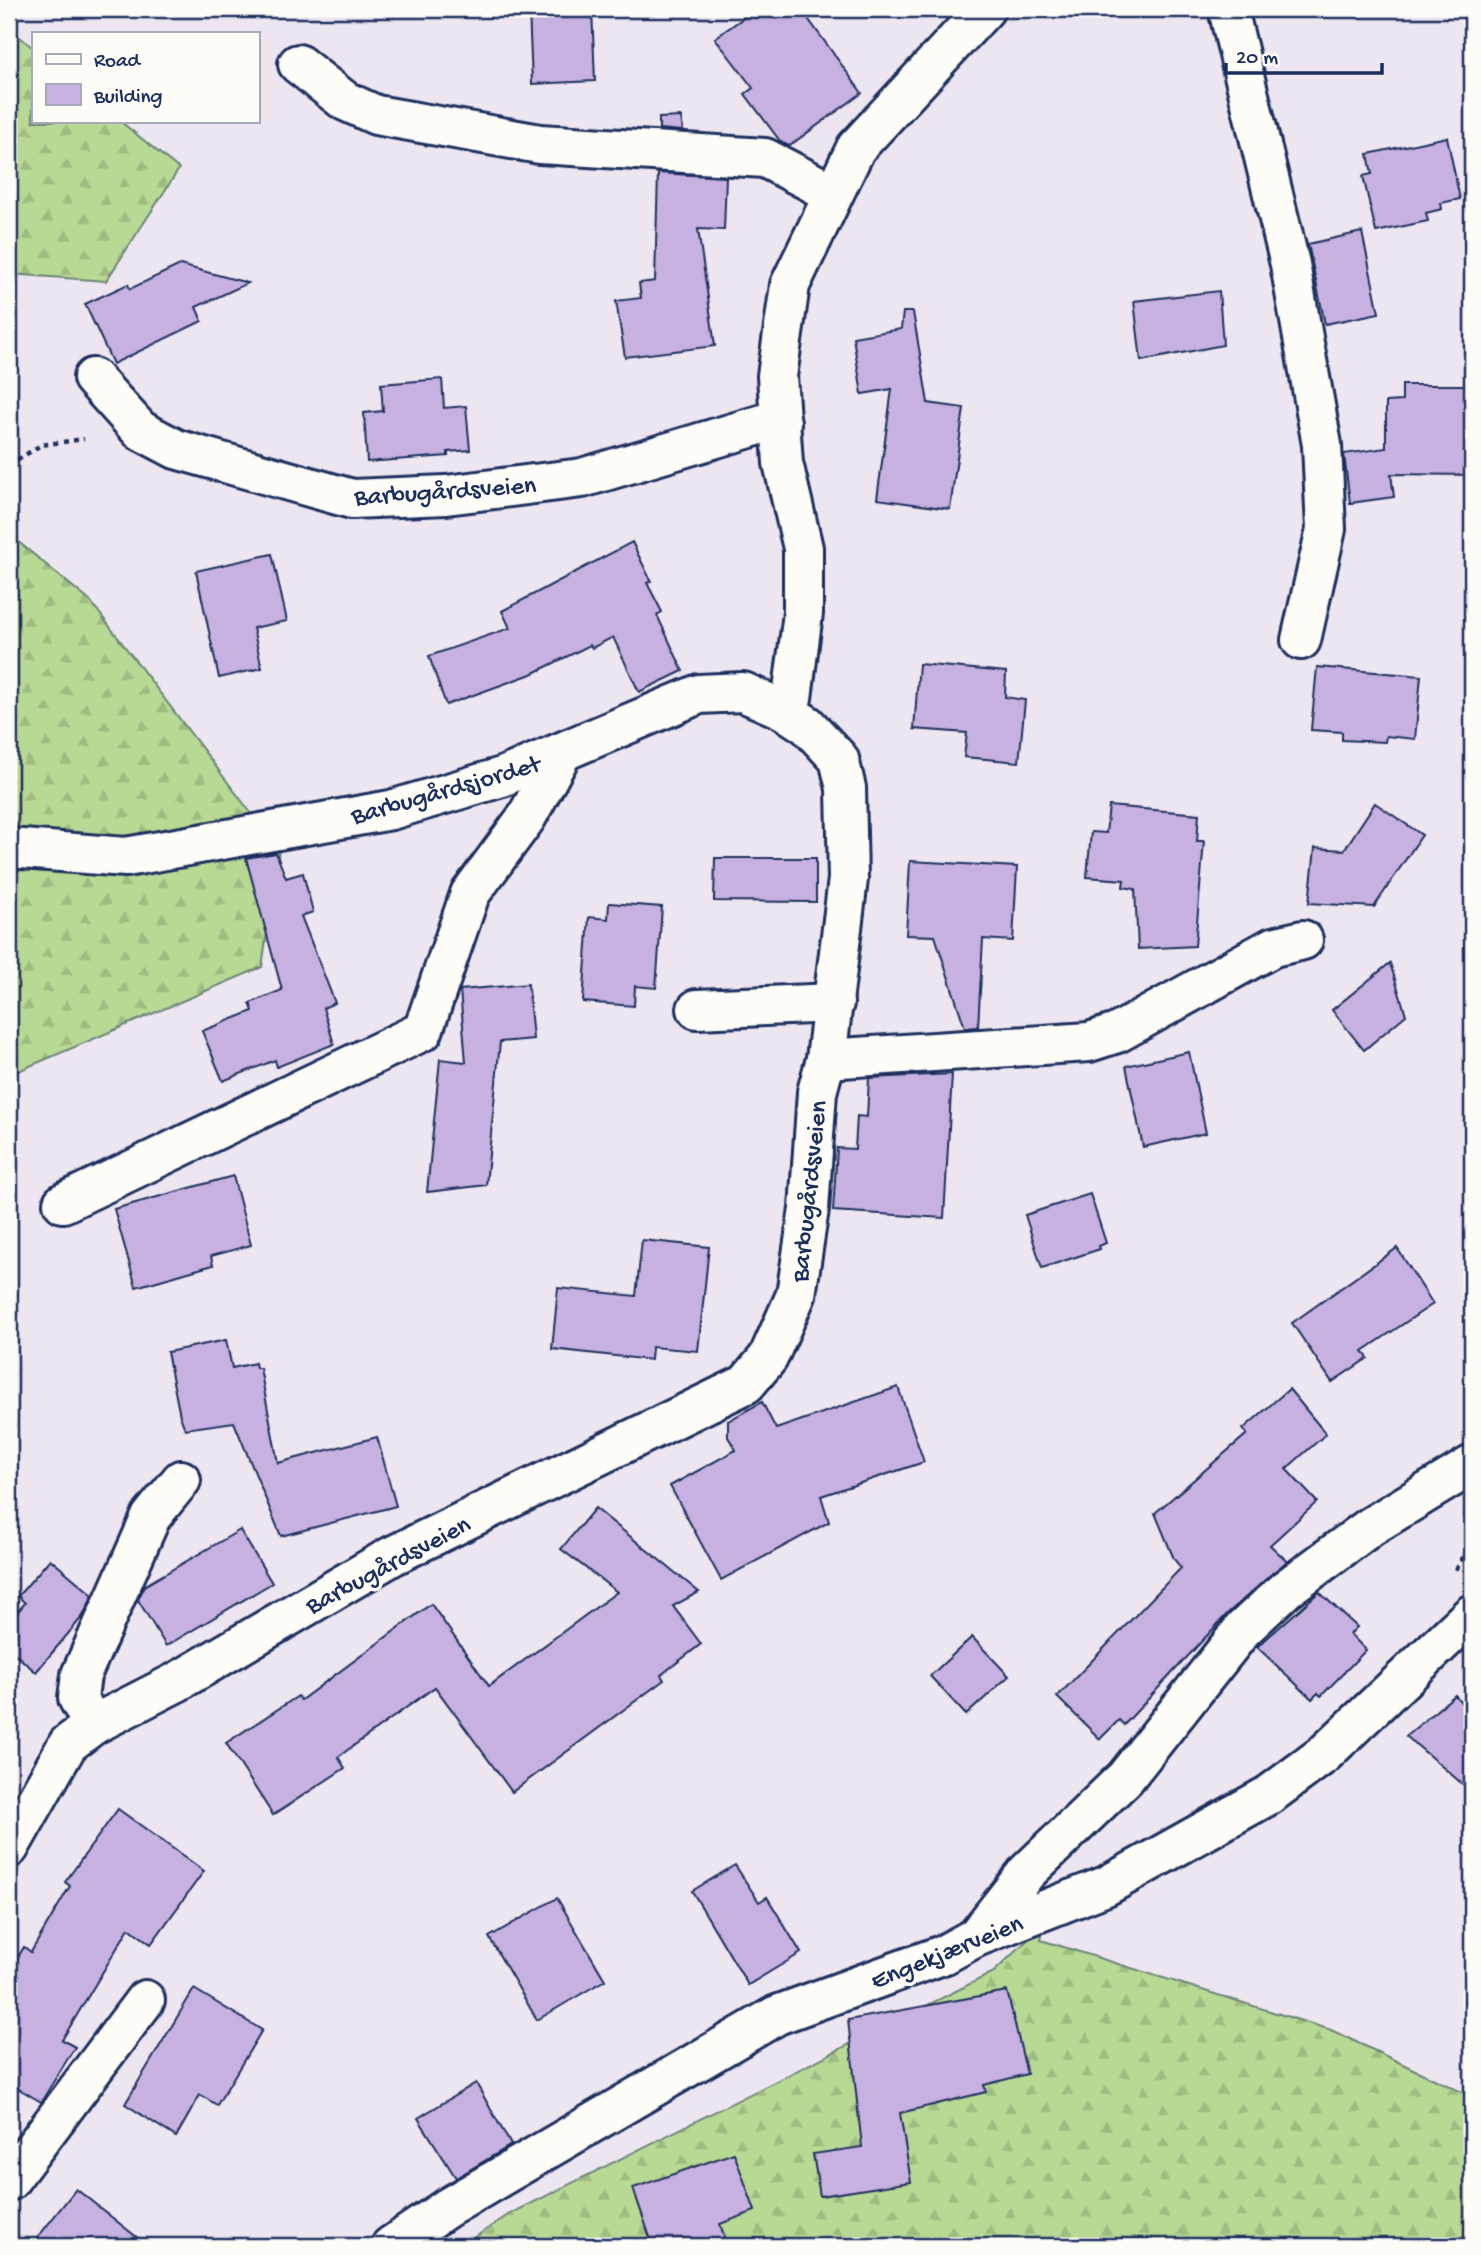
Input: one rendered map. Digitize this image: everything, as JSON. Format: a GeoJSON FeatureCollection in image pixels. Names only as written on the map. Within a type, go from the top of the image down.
{"type":"FeatureCollection","features":[{"type":"Feature","properties":{"kind":"street"},"geometry":{"type":"LineString","coordinates":[[784,710],[792,698],[801,625],[803,548],[783,463],[777,376],[790,285],[856,148],[985,9]]}},
{"type":"Feature","properties":{"kind":"street"},"geometry":{"type":"LineString","coordinates":[[1228,9],[1290,264],[1322,445],[1325,529],[1301,639]]}},
{"type":"Feature","properties":{"kind":"street"},"geometry":{"type":"LineString","coordinates":[[298,64],[345,101],[376,115],[540,144],[765,158],[815,184],[831,198]]}},
{"type":"Feature","properties":{"kind":"street","name":"Barbugårdsveien"},"geometry":{"type":"LineString","coordinates":[[93,378],[140,430],[176,449],[352,499],[446,495],[582,478],[763,424],[780,422]]}},
{"type":"Feature","properties":{"kind":"street","name":"Barbugårdsjordet"},"geometry":{"type":"LineString","coordinates":[[9,848],[126,857],[391,810],[502,777],[699,694],[743,692],[784,710]]}},
{"type":"Feature","properties":{"kind":"street","name":"Barbugårdsveien"},"geometry":{"type":"LineString","coordinates":[[9,1849],[68,1744],[93,1725],[177,1682],[392,1556],[746,1384],[768,1358],[796,1295],[809,1209],[817,1091],[826,1059],[848,879],[846,788],[839,760],[807,725],[784,710]]}},
{"type":"Feature","properties":{"kind":"street"},"geometry":{"type":"LineString","coordinates":[[63,1203],[423,1031],[470,894],[526,818],[562,753]]}},
{"type":"Feature","properties":{"kind":"street"},"geometry":{"type":"LineString","coordinates":[[826,1059],[1088,1042],[1117,1034],[1273,947],[1303,940]]}},
{"type":"Feature","properties":{"kind":"street"},"geometry":{"type":"LineString","coordinates":[[697,1009],[834,1003]]}},
{"type":"Feature","properties":{"kind":"street"},"geometry":{"type":"LineString","coordinates":[[976,1937],[1027,1872],[1125,1778],[1243,1629],[1286,1589],[1370,1527],[1472,1465]]}},
{"type":"Feature","properties":{"kind":"street"},"geometry":{"type":"LineString","coordinates":[[93,1725],[78,1698],[81,1675],[151,1517],[181,1480]]}},
{"type":"Feature","properties":{"kind":"street","name":"Engekjærveien"},"geometry":{"type":"LineString","coordinates":[[391,2246],[447,2208],[777,2015],[945,1954],[976,1937],[1106,1886],[1269,1795],[1323,1755],[1472,1614]]}},
{"type":"Feature","properties":{"kind":"street"},"geometry":{"type":"LineString","coordinates":[[9,2182],[145,2000]]}},
{"type":"Feature","properties":{"kind":"path"},"geometry":{"type":"LineString","coordinates":[[9,465],[41,445],[140,430]]}},
{"type":"Feature","properties":{"kind":"green space"},"geometry":{"type":"Polygon","coordinates":[[[9,28],[32,47],[32,122],[121,122],[179,169],[106,281],[9,274],[9,28]]]}},
{"type":"Feature","properties":{"kind":"green space"},"geometry":{"type":"Polygon","coordinates":[[[9,534],[91,602],[279,850],[262,967],[9,1075],[9,534]]]}},
{"type":"Feature","properties":{"kind":"green space"},"geometry":{"type":"Polygon","coordinates":[[[1045,1923],[1041,1940],[1331,2030],[1472,2097],[1472,2246],[462,2246],[508,2215],[994,1972],[1045,1923]]]}},
{"type":"Feature","properties":{"kind":"building"},"geometry":{"type":"Polygon","coordinates":[[[529,9],[592,9],[595,81],[532,84],[529,9]]]}},
{"type":"Feature","properties":{"kind":"building"},"geometry":{"type":"Polygon","coordinates":[[[756,9],[801,9],[862,93],[789,146],[780,141],[745,94],[753,88],[715,38],[756,9]]]}},
{"type":"Feature","properties":{"kind":"building"},"geometry":{"type":"Polygon","coordinates":[[[681,117],[683,131],[659,129],[659,118],[681,117]]]}},
{"type":"Feature","properties":{"kind":"building"},"geometry":{"type":"Polygon","coordinates":[[[1447,137],[1460,199],[1441,203],[1442,209],[1426,213],[1428,221],[1376,232],[1363,176],[1372,174],[1368,154],[1447,137]]]}},
{"type":"Feature","properties":{"kind":"building"},"geometry":{"type":"Polygon","coordinates":[[[658,173],[726,177],[724,230],[698,229],[715,346],[625,357],[616,301],[641,298],[639,283],[655,281],[658,173]]]}},
{"type":"Feature","properties":{"kind":"building"},"geometry":{"type":"Polygon","coordinates":[[[1362,232],[1379,313],[1325,324],[1308,244],[1362,232]]]}},
{"type":"Feature","properties":{"kind":"building"},"geometry":{"type":"Polygon","coordinates":[[[180,265],[248,283],[196,307],[202,321],[113,364],[85,304],[128,284],[130,289],[180,265]]]}},
{"type":"Feature","properties":{"kind":"building"},"geometry":{"type":"Polygon","coordinates":[[[1219,291],[1223,345],[1141,361],[1134,301],[1219,291]]]}},
{"type":"Feature","properties":{"kind":"building"},"geometry":{"type":"Polygon","coordinates":[[[903,312],[913,312],[928,403],[964,408],[950,509],[877,499],[892,389],[862,394],[853,337],[901,329],[903,312]]]}},
{"type":"Feature","properties":{"kind":"building"},"geometry":{"type":"Polygon","coordinates":[[[442,379],[444,408],[466,406],[470,450],[448,452],[448,456],[367,462],[364,413],[383,411],[381,384],[442,379]]]}},
{"type":"Feature","properties":{"kind":"building"},"geometry":{"type":"Polygon","coordinates":[[[1402,385],[1472,385],[1472,475],[1391,474],[1394,497],[1350,503],[1344,454],[1386,448],[1386,402],[1402,401],[1402,385]]]}},
{"type":"Feature","properties":{"kind":"building"},"geometry":{"type":"Polygon","coordinates":[[[632,542],[651,581],[647,583],[662,612],[657,615],[683,671],[639,692],[613,637],[592,648],[590,645],[534,673],[446,705],[429,656],[510,628],[502,611],[632,542]]]}},
{"type":"Feature","properties":{"kind":"building"},"geometry":{"type":"Polygon","coordinates":[[[272,554],[287,621],[253,628],[262,668],[219,678],[196,571],[272,554]]]}},
{"type":"Feature","properties":{"kind":"building"},"geometry":{"type":"Polygon","coordinates":[[[919,664],[1006,672],[1005,697],[1025,700],[1019,762],[964,757],[967,733],[914,729],[919,664]]]}},
{"type":"Feature","properties":{"kind":"building"},"geometry":{"type":"Polygon","coordinates":[[[1317,667],[1421,676],[1415,739],[1386,736],[1385,742],[1342,740],[1342,732],[1311,730],[1317,667]]]}},
{"type":"Feature","properties":{"kind":"building"},"geometry":{"type":"Polygon","coordinates":[[[1375,803],[1422,835],[1374,907],[1309,903],[1315,848],[1344,850],[1375,803]]]}},
{"type":"Feature","properties":{"kind":"building"},"geometry":{"type":"Polygon","coordinates":[[[1109,806],[1199,814],[1197,841],[1204,841],[1195,946],[1138,949],[1135,889],[1123,887],[1124,880],[1087,877],[1091,832],[1106,833],[1109,806]]]}},
{"type":"Feature","properties":{"kind":"building"},"geometry":{"type":"Polygon","coordinates":[[[276,853],[286,878],[303,873],[313,912],[301,916],[335,1003],[323,1008],[334,1044],[277,1067],[275,1060],[223,1081],[202,1031],[253,1011],[250,1003],[282,990],[246,858],[276,853]]]}},
{"type":"Feature","properties":{"kind":"building"},"geometry":{"type":"Polygon","coordinates":[[[715,858],[816,858],[816,902],[714,901],[715,858]]]}},
{"type":"Feature","properties":{"kind":"building"},"geometry":{"type":"Polygon","coordinates":[[[910,861],[1017,867],[1013,941],[983,939],[978,1027],[965,1028],[935,936],[906,935],[910,861]]]}},
{"type":"Feature","properties":{"kind":"building"},"geometry":{"type":"Polygon","coordinates":[[[609,903],[662,907],[656,988],[635,986],[634,1006],[583,1002],[589,917],[608,919],[609,903]]]}},
{"type":"Feature","properties":{"kind":"building"},"geometry":{"type":"Polygon","coordinates":[[[1390,963],[1406,1015],[1364,1050],[1332,1010],[1390,963]]]}},
{"type":"Feature","properties":{"kind":"building"},"geometry":{"type":"Polygon","coordinates":[[[528,984],[533,1039],[500,1042],[486,1185],[427,1192],[440,1059],[466,1062],[460,990],[528,984]]]}},
{"type":"Feature","properties":{"kind":"building"},"geometry":{"type":"Polygon","coordinates":[[[1189,1052],[1206,1133],[1143,1147],[1126,1066],[1189,1052]]]}},
{"type":"Feature","properties":{"kind":"building"},"geometry":{"type":"Polygon","coordinates":[[[952,1074],[944,1218],[833,1211],[837,1148],[855,1149],[857,1116],[867,1117],[869,1078],[952,1074]]]}},
{"type":"Feature","properties":{"kind":"building"},"geometry":{"type":"Polygon","coordinates":[[[233,1176],[251,1245],[211,1256],[213,1265],[136,1287],[114,1209],[233,1176]]]}},
{"type":"Feature","properties":{"kind":"building"},"geometry":{"type":"Polygon","coordinates":[[[1090,1194],[1106,1243],[1099,1246],[1100,1249],[1042,1268],[1025,1215],[1090,1194]]]}},
{"type":"Feature","properties":{"kind":"building"},"geometry":{"type":"Polygon","coordinates":[[[642,1240],[709,1247],[698,1351],[652,1347],[651,1360],[552,1349],[558,1288],[636,1296],[642,1240]]]}},
{"type":"Feature","properties":{"kind":"building"},"geometry":{"type":"Polygon","coordinates":[[[1397,1248],[1433,1304],[1363,1351],[1368,1358],[1332,1382],[1292,1323],[1397,1248]]]}},
{"type":"Feature","properties":{"kind":"building"},"geometry":{"type":"Polygon","coordinates":[[[226,1340],[232,1368],[255,1363],[256,1368],[260,1368],[278,1463],[377,1437],[396,1506],[281,1536],[234,1422],[185,1429],[180,1416],[167,1352],[226,1340]]]}},
{"type":"Feature","properties":{"kind":"building"},"geometry":{"type":"Polygon","coordinates":[[[898,1387],[924,1462],[821,1496],[829,1522],[721,1580],[670,1486],[736,1450],[728,1437],[728,1421],[762,1402],[776,1429],[898,1387]]]}},
{"type":"Feature","properties":{"kind":"building"},"geometry":{"type":"Polygon","coordinates":[[[1289,1389],[1326,1434],[1286,1469],[1317,1502],[1270,1545],[1287,1561],[1228,1613],[1124,1725],[1119,1720],[1100,1739],[1057,1697],[1181,1568],[1174,1559],[1155,1513],[1247,1434],[1243,1429],[1289,1389]]]}},
{"type":"Feature","properties":{"kind":"building"},"geometry":{"type":"Polygon","coordinates":[[[595,1508],[699,1592],[673,1606],[701,1644],[661,1675],[664,1680],[512,1792],[435,1687],[338,1757],[345,1768],[273,1815],[226,1743],[298,1696],[301,1700],[431,1604],[489,1686],[617,1592],[561,1549],[595,1508]]]}},
{"type":"Feature","properties":{"kind":"building"},"geometry":{"type":"Polygon","coordinates":[[[240,1530],[272,1583],[166,1646],[138,1600],[144,1586],[240,1530]]]}},
{"type":"Feature","properties":{"kind":"building"},"geometry":{"type":"Polygon","coordinates":[[[50,1559],[93,1595],[83,1616],[36,1672],[9,1649],[9,1622],[25,1603],[18,1596],[50,1559]]]}},
{"type":"Feature","properties":{"kind":"building"},"geometry":{"type":"Polygon","coordinates":[[[1319,1592],[1357,1627],[1350,1634],[1366,1650],[1321,1696],[1318,1693],[1312,1699],[1257,1647],[1319,1592]]]}},
{"type":"Feature","properties":{"kind":"building"},"geometry":{"type":"Polygon","coordinates":[[[972,1637],[1009,1676],[966,1715],[930,1676],[972,1637]]]}},
{"type":"Feature","properties":{"kind":"building"},"geometry":{"type":"Polygon","coordinates":[[[1455,1695],[1472,1715],[1472,1792],[1406,1736],[1455,1695]]]}},
{"type":"Feature","properties":{"kind":"building"},"geometry":{"type":"Polygon","coordinates":[[[118,1809],[204,1871],[151,1944],[129,1928],[62,2040],[75,2047],[41,2102],[9,2083],[9,1972],[24,1947],[31,1952],[70,1886],[65,1882],[118,1809]]]}},
{"type":"Feature","properties":{"kind":"building"},"geometry":{"type":"Polygon","coordinates":[[[735,1865],[759,1902],[767,1897],[801,1953],[748,1985],[692,1891],[735,1865]]]}},
{"type":"Feature","properties":{"kind":"building"},"geometry":{"type":"Polygon","coordinates":[[[557,1898],[605,1980],[537,2020],[489,1937],[557,1898]]]}},
{"type":"Feature","properties":{"kind":"building"},"geometry":{"type":"Polygon","coordinates":[[[194,1989],[262,2030],[217,2105],[200,2095],[176,2137],[125,2104],[194,1989]]]}},
{"type":"Feature","properties":{"kind":"building"},"geometry":{"type":"Polygon","coordinates":[[[1007,1991],[1027,2074],[984,2085],[986,2092],[900,2113],[911,2182],[820,2196],[813,2154],[862,2147],[848,2020],[1007,1991]]]}},
{"type":"Feature","properties":{"kind":"building"},"geometry":{"type":"Polygon","coordinates":[[[476,2083],[511,2145],[456,2178],[418,2118],[476,2083]]]}},
{"type":"Feature","properties":{"kind":"building"},"geometry":{"type":"Polygon","coordinates":[[[734,2153],[755,2211],[720,2224],[727,2246],[653,2246],[633,2188],[734,2153]]]}},
{"type":"Feature","properties":{"kind":"building"},"geometry":{"type":"Polygon","coordinates":[[[76,2189],[148,2246],[31,2246],[76,2189]]]}}]}
